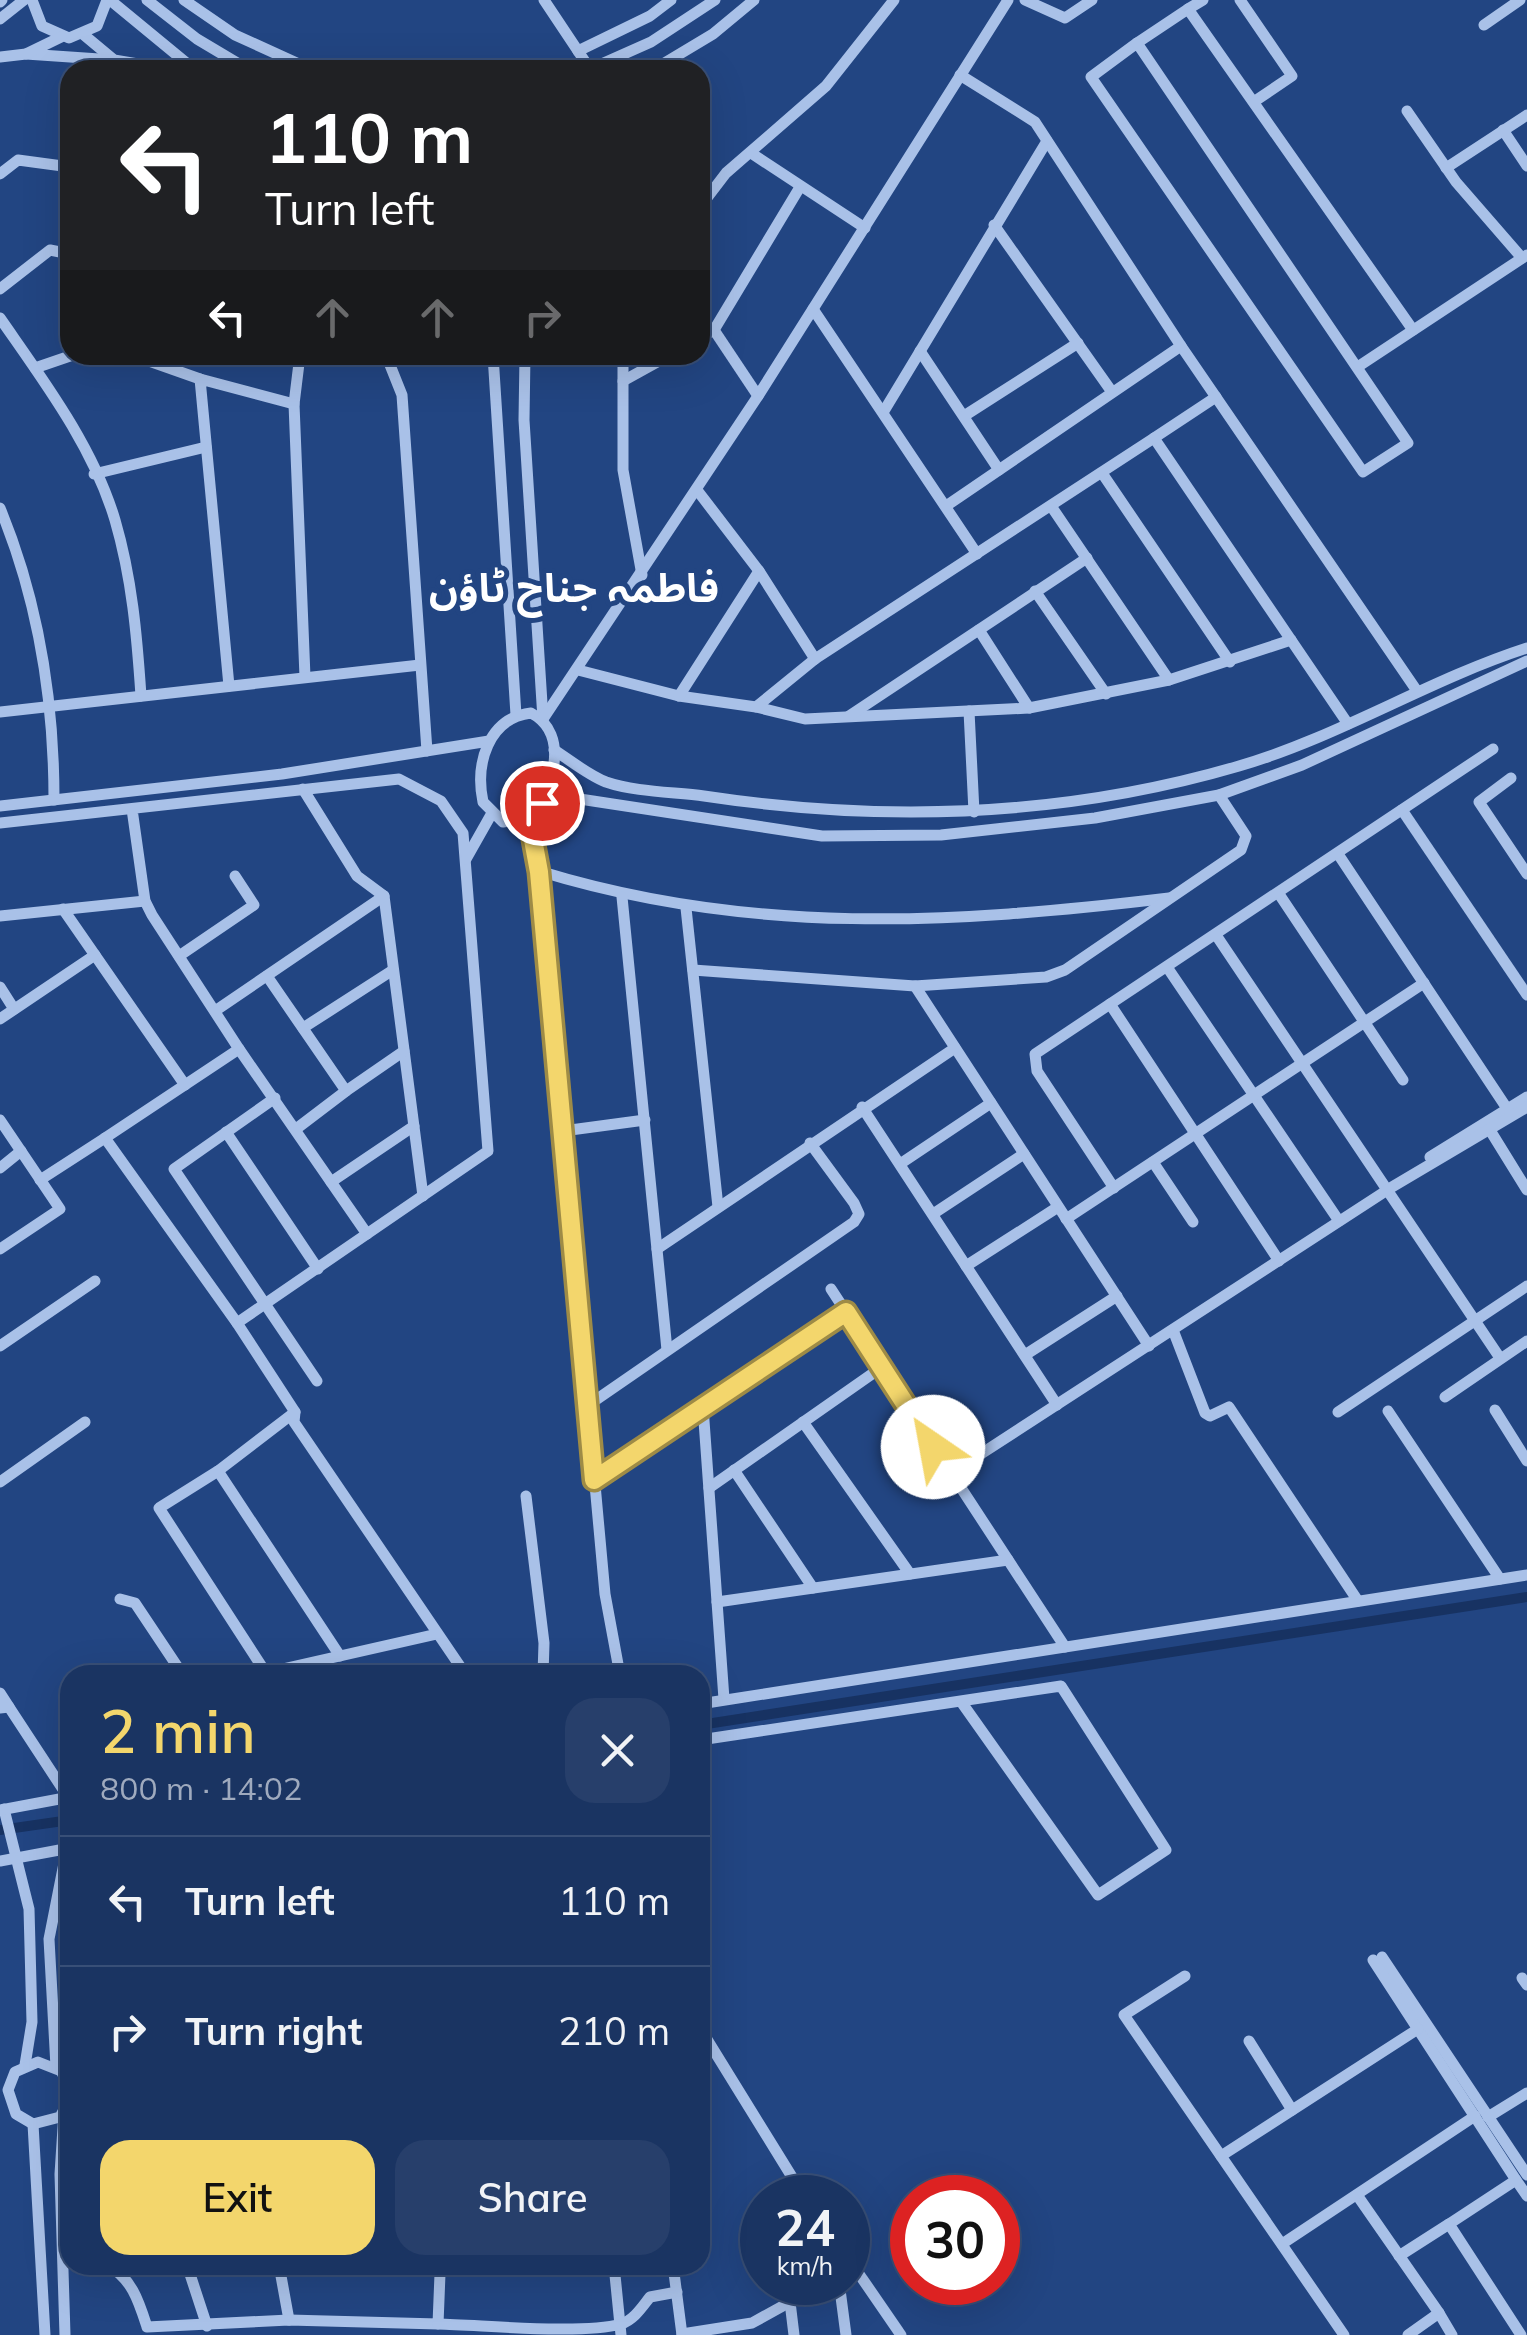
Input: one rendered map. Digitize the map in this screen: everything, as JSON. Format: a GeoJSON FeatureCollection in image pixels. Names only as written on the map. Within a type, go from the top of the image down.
{"type":"FeatureCollection","features":[{"type":"Feature","properties":{"kind":"street"},"geometry":{"type":"LineString","coordinates":[[0,18],[24,0]]}},
{"type":"Feature","properties":{"kind":"street"},"geometry":{"type":"LineString","coordinates":[[32,0],[42,26],[61,37]]}},
{"type":"Feature","properties":{"kind":"street"},"geometry":{"type":"LineString","coordinates":[[26,54],[61,37],[84,35],[102,20],[108,0],[182,60]]}},
{"type":"Feature","properties":{"kind":"street"},"geometry":{"type":"LineString","coordinates":[[147,0],[196,40],[231,60]]}},
{"type":"Feature","properties":{"kind":"street"},"geometry":{"type":"LineString","coordinates":[[184,0],[246,41],[289,60]]}},
{"type":"Feature","properties":{"kind":"street"},"geometry":{"type":"LineString","coordinates":[[544,0],[583,60]]}},
{"type":"Feature","properties":{"kind":"street"},"geometry":{"type":"LineString","coordinates":[[578,51],[650,16],[671,0]]}},
{"type":"Feature","properties":{"kind":"street"},"geometry":{"type":"LineString","coordinates":[[611,60],[651,42],[715,0]]}},
{"type":"Feature","properties":{"kind":"street"},"geometry":{"type":"LineString","coordinates":[[674,60],[754,0]]}},
{"type":"Feature","properties":{"kind":"street"},"geometry":{"type":"LineString","coordinates":[[710,194],[726,172],[826,86],[894,0]]}},
{"type":"Feature","properties":{"kind":"street"},"geometry":{"type":"LineString","coordinates":[[543,720],[758,396],[1008,0]]}},
{"type":"Feature","properties":{"kind":"street"},"geometry":{"type":"LineString","coordinates":[[1025,0],[1065,18],[1092,0]]}},
{"type":"Feature","properties":{"kind":"street"},"geometry":{"type":"LineString","coordinates":[[1137,43],[1408,443],[1363,472],[1091,77],[1137,43],[1203,0]]}},
{"type":"Feature","properties":{"kind":"street"},"geometry":{"type":"LineString","coordinates":[[1240,0],[1292,76],[1255,101]]}},
{"type":"Feature","properties":{"kind":"street"},"geometry":{"type":"LineString","coordinates":[[1484,25],[1520,0]]}},
{"type":"Feature","properties":{"kind":"street"},"geometry":{"type":"LineString","coordinates":[[1188,9],[1413,330]]}},
{"type":"Feature","properties":{"kind":"street"},"geometry":{"type":"LineString","coordinates":[[84,35],[114,60]]}},
{"type":"Feature","properties":{"kind":"street"},"geometry":{"type":"LineString","coordinates":[[0,57],[26,54],[114,60]]}},
{"type":"Feature","properties":{"kind":"street"},"geometry":{"type":"LineString","coordinates":[[960,74],[1035,122],[1181,346],[1417,692]]}},
{"type":"Feature","properties":{"kind":"street"},"geometry":{"type":"LineString","coordinates":[[1359,366],[1524,257],[1446,168],[1408,111]]}},
{"type":"Feature","properties":{"kind":"street"},"geometry":{"type":"LineString","coordinates":[[1446,168],[1527,115]]}},
{"type":"Feature","properties":{"kind":"street"},"geometry":{"type":"LineString","coordinates":[[1504,130],[1527,166]]}},
{"type":"Feature","properties":{"kind":"street"},"geometry":{"type":"LineString","coordinates":[[884,411],[1046,141]]}},
{"type":"Feature","properties":{"kind":"street"},"geometry":{"type":"LineString","coordinates":[[752,153],[865,228]]}},
{"type":"Feature","properties":{"kind":"street"},"geometry":{"type":"LineString","coordinates":[[0,174],[18,160],[60,166]]}},
{"type":"Feature","properties":{"kind":"street"},"geometry":{"type":"LineString","coordinates":[[710,332],[800,187]]}},
{"type":"Feature","properties":{"kind":"street"},"geometry":{"type":"LineString","coordinates":[[994,224],[1112,392]]}},
{"type":"Feature","properties":{"kind":"street"},"geometry":{"type":"LineString","coordinates":[[0,289],[50,250],[60,252]]}},
{"type":"Feature","properties":{"kind":"street"},"geometry":{"type":"LineString","coordinates":[[813,308],[977,554]]}},
{"type":"Feature","properties":{"kind":"street"},"geometry":{"type":"LineString","coordinates":[[0,318],[64,409],[114,517],[136,609],[140,696]]}},
{"type":"Feature","properties":{"kind":"street"},"geometry":{"type":"LineString","coordinates":[[714,330],[758,396]]}},
{"type":"Feature","properties":{"kind":"street"},"geometry":{"type":"LineString","coordinates":[[964,416],[1078,343]]}},
{"type":"Feature","properties":{"kind":"street"},"geometry":{"type":"LineString","coordinates":[[946,506],[1181,346]]}},
{"type":"Feature","properties":{"kind":"street"},"geometry":{"type":"LineString","coordinates":[[920,350],[999,470]]}},
{"type":"Feature","properties":{"kind":"street"},"geometry":{"type":"LineString","coordinates":[[35,368],[60,359]]}},
{"type":"Feature","properties":{"kind":"street"},"geometry":{"type":"LineString","coordinates":[[159,365],[200,380],[294,404]]}},
{"type":"Feature","properties":{"kind":"street"},"geometry":{"type":"LineString","coordinates":[[299,365],[294,404],[304,678]]}},
{"type":"Feature","properties":{"kind":"street"},"geometry":{"type":"LineString","coordinates":[[390,365],[402,394],[426,751]]}},
{"type":"Feature","properties":{"kind":"street"},"geometry":{"type":"LineString","coordinates":[[494,365],[516,715]]}},
{"type":"Feature","properties":{"kind":"street"},"geometry":{"type":"LineString","coordinates":[[525,365],[524,420],[543,720],[554,750],[547,794],[529,818],[512,824],[482,802],[479,783],[489,741],[516,715],[531,714],[543,720]]}},
{"type":"Feature","properties":{"kind":"street"},"geometry":{"type":"LineString","coordinates":[[623,365],[623,470],[642,574]]}},
{"type":"Feature","properties":{"kind":"street"},"geometry":{"type":"LineString","coordinates":[[623,381],[652,365]]}},
{"type":"Feature","properties":{"kind":"street"},"geometry":{"type":"LineString","coordinates":[[200,380],[230,686]]}},
{"type":"Feature","properties":{"kind":"street"},"geometry":{"type":"LineString","coordinates":[[756,707],[815,658],[1216,397]]}},
{"type":"Feature","properties":{"kind":"street"},"geometry":{"type":"LineString","coordinates":[[1154,438],[1348,724]]}},
{"type":"Feature","properties":{"kind":"street"},"geometry":{"type":"LineString","coordinates":[[94,474],[206,447]]}},
{"type":"Feature","properties":{"kind":"street"},"geometry":{"type":"LineString","coordinates":[[1102,474],[1230,662]]}},
{"type":"Feature","properties":{"kind":"street"},"geometry":{"type":"LineString","coordinates":[[697,490],[760,571],[815,658]]}},
{"type":"Feature","properties":{"kind":"street"},"geometry":{"type":"LineString","coordinates":[[1052,506],[1169,680]]}},
{"type":"Feature","properties":{"kind":"street"},"geometry":{"type":"LineString","coordinates":[[0,508],[27,578],[49,706],[54,800]]}},
{"type":"Feature","properties":{"kind":"street"},"geometry":{"type":"LineString","coordinates":[[847,717],[1087,558]]}},
{"type":"Feature","properties":{"kind":"street"},"geometry":{"type":"LineString","coordinates":[[679,696],[760,571]]}},
{"type":"Feature","properties":{"kind":"street"},"geometry":{"type":"LineString","coordinates":[[1036,591],[1106,694]]}},
{"type":"Feature","properties":{"kind":"street"},"geometry":{"type":"LineString","coordinates":[[978,630],[1029,708]]}},
{"type":"Feature","properties":{"kind":"street"},"geometry":{"type":"LineString","coordinates":[[578,670],[679,696],[756,707],[804,719],[1029,708],[1169,680],[1291,640]]}},
{"type":"Feature","properties":{"kind":"street"},"geometry":{"type":"LineString","coordinates":[[554,750],[607,782],[779,808],[943,815],[1080,802],[1240,766],[1348,724],[1468,667],[1527,648]]}},
{"type":"Feature","properties":{"kind":"street"},"geometry":{"type":"LineString","coordinates":[[547,794],[822,836],[941,835],[1095,818],[1220,795],[1302,765],[1527,662]]}},
{"type":"Feature","properties":{"kind":"street"},"geometry":{"type":"LineString","coordinates":[[0,712],[420,664]]}},
{"type":"Feature","properties":{"kind":"street"},"geometry":{"type":"LineString","coordinates":[[969,711],[974,812]]}},
{"type":"Feature","properties":{"kind":"street"},"geometry":{"type":"LineString","coordinates":[[0,806],[282,774],[489,741]]}},
{"type":"Feature","properties":{"kind":"street"},"geometry":{"type":"LineString","coordinates":[[1114,1188],[1032,1058],[1493,749]]}},
{"type":"Feature","properties":{"kind":"street"},"geometry":{"type":"LineString","coordinates":[[0,824],[399,778],[441,801],[463,833],[488,1151],[237,1323]]}},
{"type":"Feature","properties":{"kind":"street"},"geometry":{"type":"LineString","coordinates":[[1512,778],[1479,802],[1524,865]]}},
{"type":"Feature","properties":{"kind":"street"},"geometry":{"type":"LineString","coordinates":[[304,790],[357,876],[384,896],[423,1196]]}},
{"type":"Feature","properties":{"kind":"street"},"geometry":{"type":"LineString","coordinates":[[692,970],[915,986],[1046,978],[1064,970],[1246,844],[1220,795]]}},
{"type":"Feature","properties":{"kind":"street"},"geometry":{"type":"LineString","coordinates":[[132,809],[145,901],[239,1049],[368,1234]]}},
{"type":"Feature","properties":{"kind":"street"},"geometry":{"type":"LineString","coordinates":[[1402,810],[1527,995]]}},
{"type":"Feature","properties":{"kind":"street"},"geometry":{"type":"LineString","coordinates":[[464,862],[492,813]]}},
{"type":"Feature","properties":{"kind":"street"},"geometry":{"type":"LineString","coordinates":[[529,818],[539,872],[605,1594],[618,1665]]}},
{"type":"Feature","properties":{"kind":"street"},"geometry":{"type":"LineString","coordinates":[[1338,854],[1508,1109]]}},
{"type":"Feature","properties":{"kind":"street"},"geometry":{"type":"LineString","coordinates":[[539,872],[622,897],[686,908],[877,920],[1008,918],[1171,898]]}},
{"type":"Feature","properties":{"kind":"street"},"geometry":{"type":"LineString","coordinates":[[180,956],[254,905],[235,876]]}},
{"type":"Feature","properties":{"kind":"street"},"geometry":{"type":"LineString","coordinates":[[1279,894],[1403,1080]]}},
{"type":"Feature","properties":{"kind":"street"},"geometry":{"type":"LineString","coordinates":[[215,1011],[384,896]]}},
{"type":"Feature","properties":{"kind":"street"},"geometry":{"type":"LineString","coordinates":[[622,897],[667,1350]]}},
{"type":"Feature","properties":{"kind":"street"},"geometry":{"type":"LineString","coordinates":[[0,916],[145,901]]}},
{"type":"Feature","properties":{"kind":"street"},"geometry":{"type":"LineString","coordinates":[[686,908],[718,1207]]}},
{"type":"Feature","properties":{"kind":"street"},"geometry":{"type":"LineString","coordinates":[[63,910],[185,1085]]}},
{"type":"Feature","properties":{"kind":"street"},"geometry":{"type":"LineString","coordinates":[[1216,935],[1390,1188],[1500,1358]]}},
{"type":"Feature","properties":{"kind":"street"},"geometry":{"type":"LineString","coordinates":[[0,1018],[94,954]]}},
{"type":"Feature","properties":{"kind":"street"},"geometry":{"type":"LineString","coordinates":[[1167,966],[1339,1221]]}},
{"type":"Feature","properties":{"kind":"street"},"geometry":{"type":"LineString","coordinates":[[303,1028],[393,970]]}},
{"type":"Feature","properties":{"kind":"street"},"geometry":{"type":"LineString","coordinates":[[268,976],[346,1091]]}},
{"type":"Feature","properties":{"kind":"street"},"geometry":{"type":"LineString","coordinates":[[966,1266],[1114,1188],[1424,983]]}},
{"type":"Feature","properties":{"kind":"street"},"geometry":{"type":"LineString","coordinates":[[915,986],[1149,1346]]}},
{"type":"Feature","properties":{"kind":"street"},"geometry":{"type":"LineString","coordinates":[[0,987],[14,1009]]}},
{"type":"Feature","properties":{"kind":"street"},"geometry":{"type":"LineString","coordinates":[[1110,1004],[1278,1261]]}},
{"type":"Feature","properties":{"kind":"street"},"geometry":{"type":"LineString","coordinates":[[658,1248],[810,1142],[955,1048]]}},
{"type":"Feature","properties":{"kind":"street"},"geometry":{"type":"LineString","coordinates":[[40,1180],[239,1049]]}},
{"type":"Feature","properties":{"kind":"street"},"geometry":{"type":"LineString","coordinates":[[296,1129],[404,1051]]}},
{"type":"Feature","properties":{"kind":"street"},"geometry":{"type":"LineString","coordinates":[[950,1474],[1527,1097]]}},
{"type":"Feature","properties":{"kind":"street"},"geometry":{"type":"LineString","coordinates":[[274,1098],[174,1169],[317,1381]]}},
{"type":"Feature","properties":{"kind":"street"},"geometry":{"type":"LineString","coordinates":[[900,1164],[990,1102]]}},
{"type":"Feature","properties":{"kind":"street"},"geometry":{"type":"LineString","coordinates":[[862,1107],[1057,1405]]}},
{"type":"Feature","properties":{"kind":"street"},"geometry":{"type":"LineString","coordinates":[[1390,1188],[1488,1127],[1508,1109],[1527,1107]]}},
{"type":"Feature","properties":{"kind":"street"},"geometry":{"type":"LineString","coordinates":[[0,1120],[60,1209],[0,1249]]}},
{"type":"Feature","properties":{"kind":"street"},"geometry":{"type":"LineString","coordinates":[[563,1131],[644,1120]]}},
{"type":"Feature","properties":{"kind":"street"},"geometry":{"type":"LineString","coordinates":[[331,1182],[414,1126]]}},
{"type":"Feature","properties":{"kind":"street"},"geometry":{"type":"LineString","coordinates":[[1488,1127],[1527,1190]]}},
{"type":"Feature","properties":{"kind":"street"},"geometry":{"type":"LineString","coordinates":[[226,1132],[318,1268]]}},
{"type":"Feature","properties":{"kind":"street"},"geometry":{"type":"LineString","coordinates":[[105,1138],[237,1323],[295,1412],[294,1422],[459,1665]]}},
{"type":"Feature","properties":{"kind":"street"},"geometry":{"type":"LineString","coordinates":[[590,1404],[854,1222],[859,1214],[854,1204],[810,1142]]}},
{"type":"Feature","properties":{"kind":"street"},"geometry":{"type":"LineString","coordinates":[[0,1168],[21,1151]]}},
{"type":"Feature","properties":{"kind":"street"},"geometry":{"type":"LineString","coordinates":[[933,1214],[1024,1154]]}},
{"type":"Feature","properties":{"kind":"street"},"geometry":{"type":"LineString","coordinates":[[1153,1162],[1193,1222]]}},
{"type":"Feature","properties":{"kind":"street"},"geometry":{"type":"LineString","coordinates":[[0,1346],[96,1281]]}},
{"type":"Feature","properties":{"kind":"street"},"geometry":{"type":"LineString","coordinates":[[1338,1412],[1527,1286]]}},
{"type":"Feature","properties":{"kind":"street"},"geometry":{"type":"LineString","coordinates":[[831,1288],[1065,1646]]}},
{"type":"Feature","properties":{"kind":"street"},"geometry":{"type":"LineString","coordinates":[[1025,1356],[1117,1296]]}},
{"type":"Feature","properties":{"kind":"street"},"geometry":{"type":"LineString","coordinates":[[594,1480],[846,1312]]}},
{"type":"Feature","properties":{"kind":"street"},"geometry":{"type":"LineString","coordinates":[[1174,1330],[1205,1413],[1210,1416],[1229,1407],[1358,1602]]}},
{"type":"Feature","properties":{"kind":"street"},"geometry":{"type":"LineString","coordinates":[[1446,1397],[1527,1341]]}},
{"type":"Feature","properties":{"kind":"street"},"geometry":{"type":"LineString","coordinates":[[708,1488],[882,1367]]}},
{"type":"Feature","properties":{"kind":"street"},"geometry":{"type":"LineString","coordinates":[[702,1407],[724,1699]]}},
{"type":"Feature","properties":{"kind":"street"},"geometry":{"type":"LineString","coordinates":[[1495,1410],[1527,1460]]}},
{"type":"Feature","properties":{"kind":"street"},"geometry":{"type":"LineString","coordinates":[[1388,1411],[1500,1579]]}},
{"type":"Feature","properties":{"kind":"street"},"geometry":{"type":"LineString","coordinates":[[255,1665],[159,1508],[295,1412]]}},
{"type":"Feature","properties":{"kind":"street"},"geometry":{"type":"LineString","coordinates":[[0,1482],[85,1422]]}},
{"type":"Feature","properties":{"kind":"street"},"geometry":{"type":"LineString","coordinates":[[803,1422],[910,1574]]}},
{"type":"Feature","properties":{"kind":"street"},"geometry":{"type":"LineString","coordinates":[[218,1470],[340,1656]]}},
{"type":"Feature","properties":{"kind":"street"},"geometry":{"type":"LineString","coordinates":[[734,1470],[813,1588]]}},
{"type":"Feature","properties":{"kind":"street"},"geometry":{"type":"LineString","coordinates":[[526,1496],[543,1665]]}},
{"type":"Feature","properties":{"kind":"street"},"geometry":{"type":"LineString","coordinates":[[717,1602],[1008,1560]]}},
{"type":"Feature","properties":{"kind":"street"},"geometry":{"type":"LineString","coordinates":[[710,1702],[1527,1575]]}},
{"type":"Feature","properties":{"kind":"street"},"geometry":{"type":"LineString","coordinates":[[120,1598],[135,1603],[177,1665]]}},
{"type":"Feature","properties":{"kind":"street"},"geometry":{"type":"LineString","coordinates":[[300,1665],[437,1634]]}},
{"type":"Feature","properties":{"kind":"street"},"geometry":{"type":"LineString","coordinates":[[710,1739],[1061,1686],[1166,1850],[1098,1895],[962,1702]]}},
{"type":"Feature","properties":{"kind":"street"},"geometry":{"type":"LineString","coordinates":[[0,1693],[5,1707],[60,1784]]}},
{"type":"Feature","properties":{"kind":"street"},"geometry":{"type":"LineString","coordinates":[[12,2109],[9,2084],[22,2066],[32,2022],[30,1909],[2,1809],[60,1799]]}},
{"type":"Feature","properties":{"kind":"street"},"geometry":{"type":"LineString","coordinates":[[0,1861],[60,1850]]}},
{"type":"Feature","properties":{"kind":"street"},"geometry":{"type":"LineString","coordinates":[[60,1889],[49,1940],[56,2066],[60,2072]]}},
{"type":"Feature","properties":{"kind":"street"},"geometry":{"type":"LineString","coordinates":[[1481,2117],[1418,2029],[1377,1958],[1521,2177],[1527,2196]]}},
{"type":"Feature","properties":{"kind":"street"},"geometry":{"type":"LineString","coordinates":[[1185,1976],[1124,2015],[1344,2335]]}},
{"type":"Feature","properties":{"kind":"street"},"geometry":{"type":"LineString","coordinates":[[1221,2156],[1418,2029]]}},
{"type":"Feature","properties":{"kind":"street"},"geometry":{"type":"LineString","coordinates":[[1249,2040],[1292,2110]]}},
{"type":"Feature","properties":{"kind":"street"},"geometry":{"type":"LineString","coordinates":[[710,2044],[791,2175]]}},
{"type":"Feature","properties":{"kind":"street"},"geometry":{"type":"LineString","coordinates":[[0,2066],[38,2062],[56,2066]]}},
{"type":"Feature","properties":{"kind":"street"},"geometry":{"type":"LineString","coordinates":[[1282,2244],[1481,2117],[1527,2093]]}},
{"type":"Feature","properties":{"kind":"street"},"geometry":{"type":"LineString","coordinates":[[0,2098],[34,2124],[54,2121],[60,2114]]}},
{"type":"Feature","properties":{"kind":"street"},"geometry":{"type":"LineString","coordinates":[[34,2124],[44,2335]]}},
{"type":"Feature","properties":{"kind":"street"},"geometry":{"type":"LineString","coordinates":[[1399,2256],[1521,2177]]}},
{"type":"Feature","properties":{"kind":"street"},"geometry":{"type":"LineString","coordinates":[[1357,2194],[1452,2335]]}},
{"type":"Feature","properties":{"kind":"street"},"geometry":{"type":"LineString","coordinates":[[1449,2224],[1520,2335]]}},
{"type":"Feature","properties":{"kind":"street"},"geometry":{"type":"LineString","coordinates":[[65,2335],[67,2275]]}},
{"type":"Feature","properties":{"kind":"street"},"geometry":{"type":"LineString","coordinates":[[122,2275],[136,2295],[147,2331],[288,2320],[620,2330],[650,2297],[677,2292]]}},
{"type":"Feature","properties":{"kind":"street"},"geometry":{"type":"LineString","coordinates":[[190,2275],[207,2326]]}},
{"type":"Feature","properties":{"kind":"street"},"geometry":{"type":"LineString","coordinates":[[281,2275],[288,2320]]}},
{"type":"Feature","properties":{"kind":"street"},"geometry":{"type":"LineString","coordinates":[[438,2324],[440,2275]]}},
{"type":"Feature","properties":{"kind":"street"},"geometry":{"type":"LineString","coordinates":[[615,2275],[620,2330]]}},
{"type":"Feature","properties":{"kind":"street"},"geometry":{"type":"LineString","coordinates":[[675,2275],[682,2335],[752,2323],[785,2305]]}},
{"type":"Feature","properties":{"kind":"street"},"geometry":{"type":"LineString","coordinates":[[870,2290],[901,2335]]}},
{"type":"Feature","properties":{"kind":"street"},"geometry":{"type":"LineString","coordinates":[[790,2305],[794,2335]]}},
{"type":"Feature","properties":{"kind":"street"},"geometry":{"type":"LineString","coordinates":[[842,2305],[846,2335]]}},
{"type":"Feature","properties":{"kind":"street"},"geometry":{"type":"LineString","coordinates":[[1408,2335],[1438,2313]]}},
{"type":"Feature","properties":{"kind":"waterway"},"geometry":{"type":"LineString","coordinates":[[710,1723],[1527,1597]]}},
{"type":"Feature","properties":{"kind":"waterway"},"geometry":{"type":"LineString","coordinates":[[0,1830],[60,1821]]}},
{"type":"Feature","properties":{"kind":"district","name":"فاطمہ جناح ٹاؤن"},"geometry":{"type":"Point","coordinates":[574,588]}},
{"type":"Feature","properties":{"kind":"route"},"geometry":{"type":"LineString","coordinates":[[542,803],[529,818],[539,872],[594,1480],[846,1312],[933,1447]]}}]}
